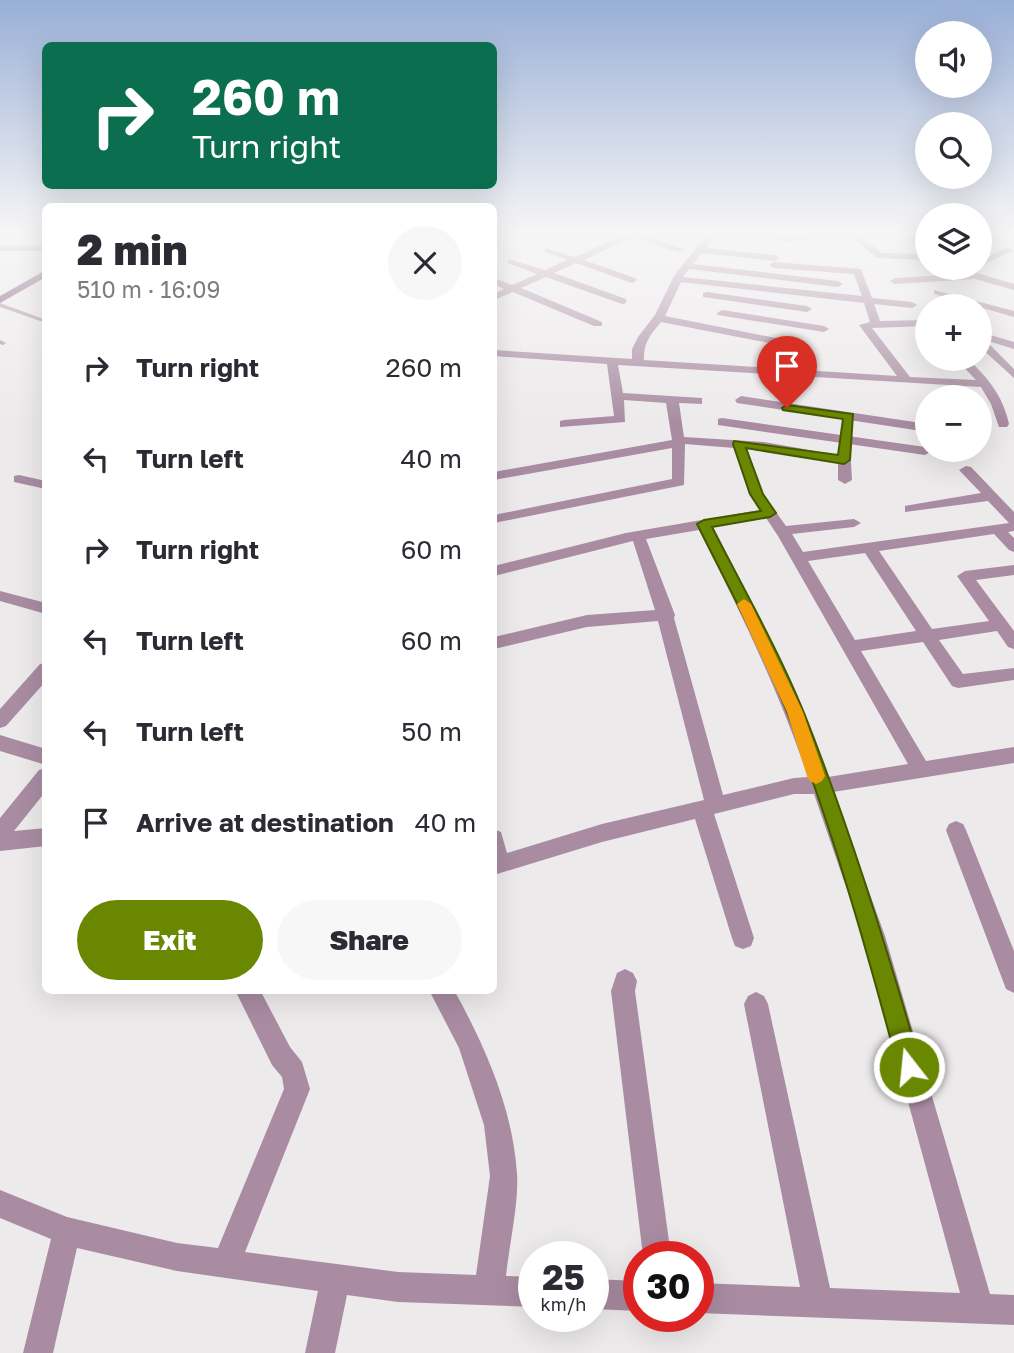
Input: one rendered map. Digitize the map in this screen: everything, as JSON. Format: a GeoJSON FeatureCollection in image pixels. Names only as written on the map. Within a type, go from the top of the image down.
{"type":"FeatureCollection","features":[{"type":"Feature","properties":{"kind":"street"},"geometry":{"type":"LineString","coordinates":[[534,297],[598,324]]}},
{"type":"Feature","properties":{"kind":"street"},"geometry":{"type":"LineString","coordinates":[[611,297],[622,301]]}},
{"type":"Feature","properties":{"kind":"street"},"geometry":{"type":"LineString","coordinates":[[638,362],[639,345],[668,297]]}},
{"type":"Feature","properties":{"kind":"street"},"geometry":{"type":"LineString","coordinates":[[722,297],[807,309]]}},
{"type":"Feature","properties":{"kind":"street"},"geometry":{"type":"LineString","coordinates":[[836,297],[912,304]]}},
{"type":"Feature","properties":{"kind":"street"},"geometry":{"type":"LineString","coordinates":[[868,297],[876,324]]}},
{"type":"Feature","properties":{"kind":"street"},"geometry":{"type":"LineString","coordinates":[[907,297],[915,308]]}},
{"type":"Feature","properties":{"kind":"street"},"geometry":{"type":"LineString","coordinates":[[955,297],[1014,314]]}},
{"type":"Feature","properties":{"kind":"street"},"geometry":{"type":"LineString","coordinates":[[755,337],[765,303]]}},
{"type":"Feature","properties":{"kind":"street"},"geometry":{"type":"LineString","coordinates":[[722,313],[824,330]]}},
{"type":"Feature","properties":{"kind":"street"},"geometry":{"type":"LineString","coordinates":[[657,318],[806,347]]}},
{"type":"Feature","properties":{"kind":"street"},"geometry":{"type":"LineString","coordinates":[[907,381],[863,326],[915,323]]}},
{"type":"Feature","properties":{"kind":"street"},"geometry":{"type":"LineString","coordinates":[[992,339],[1014,346]]}},
{"type":"Feature","properties":{"kind":"street"},"geometry":{"type":"LineString","coordinates":[[497,353],[986,384]]}},
{"type":"Feature","properties":{"kind":"street"},"geometry":{"type":"LineString","coordinates":[[992,353],[1014,375]]}},
{"type":"Feature","properties":{"kind":"street"},"geometry":{"type":"LineString","coordinates":[[564,424],[621,419],[612,360]]}},
{"type":"Feature","properties":{"kind":"street"},"geometry":{"type":"LineString","coordinates":[[974,371],[1000,404],[1003,424]]}},
{"type":"Feature","properties":{"kind":"street"},"geometry":{"type":"LineString","coordinates":[[617,396],[698,401]]}},
{"type":"Feature","properties":{"kind":"street"},"geometry":{"type":"LineString","coordinates":[[497,518],[679,482],[678,442],[672,400]]}},
{"type":"Feature","properties":{"kind":"street"},"geometry":{"type":"LineString","coordinates":[[741,400],[915,426]]}},
{"type":"Feature","properties":{"kind":"street"},"geometry":{"type":"LineString","coordinates":[[845,480],[844,460],[849,417]]}},
{"type":"Feature","properties":{"kind":"street"},"geometry":{"type":"LineString","coordinates":[[722,422],[915,449]]}},
{"type":"Feature","properties":{"kind":"street"},"geometry":{"type":"LineString","coordinates":[[497,475],[678,442],[738,444],[844,460]]}},
{"type":"Feature","properties":{"kind":"street"},"geometry":{"type":"LineString","coordinates":[[738,444],[756,494],[782,531],[920,770]]}},
{"type":"Feature","properties":{"kind":"street"},"geometry":{"type":"LineString","coordinates":[[966,470],[1014,520]]}},
{"type":"Feature","properties":{"kind":"street"},"geometry":{"type":"LineString","coordinates":[[19,479],[42,484]]}},
{"type":"Feature","properties":{"kind":"street"},"geometry":{"type":"LineString","coordinates":[[910,509],[990,496]]}},
{"type":"Feature","properties":{"kind":"street"},"geometry":{"type":"LineString","coordinates":[[497,570],[638,536],[770,513]]}},
{"type":"Feature","properties":{"kind":"street"},"geometry":{"type":"LineString","coordinates":[[782,531],[854,523]]}},
{"type":"Feature","properties":{"kind":"street"},"geometry":{"type":"LineString","coordinates":[[704,524],[762,639],[795,712],[874,936],[979,1308]]}},
{"type":"Feature","properties":{"kind":"street"},"geometry":{"type":"LineString","coordinates":[[798,558],[1006,528],[1014,547]]}},
{"type":"Feature","properties":{"kind":"street"},"geometry":{"type":"LineString","coordinates":[[638,536],[667,615],[684,674],[708,806],[743,937]]}},
{"type":"Feature","properties":{"kind":"street"},"geometry":{"type":"LineString","coordinates":[[870,549],[958,681],[1014,674]]}},
{"type":"Feature","properties":{"kind":"street"},"geometry":{"type":"LineString","coordinates":[[1014,569],[965,576],[1014,643]]}},
{"type":"Feature","properties":{"kind":"street"},"geometry":{"type":"LineString","coordinates":[[0,596],[42,608]]}},
{"type":"Feature","properties":{"kind":"street"},"geometry":{"type":"LineString","coordinates":[[497,642],[587,621],[667,615]]}},
{"type":"Feature","properties":{"kind":"street"},"geometry":{"type":"LineString","coordinates":[[850,647],[1000,625]]}},
{"type":"Feature","properties":{"kind":"street"},"geometry":{"type":"LineString","coordinates":[[0,721],[42,674]]}},
{"type":"Feature","properties":{"kind":"street"},"geometry":{"type":"LineString","coordinates":[[0,743],[42,756]]}},
{"type":"Feature","properties":{"kind":"street"},"geometry":{"type":"LineString","coordinates":[[497,865],[602,832],[794,786],[819,785],[1014,755]]}},
{"type":"Feature","properties":{"kind":"street"},"geometry":{"type":"LineString","coordinates":[[0,832],[42,781]]}},
{"type":"Feature","properties":{"kind":"street"},"geometry":{"type":"LineString","coordinates":[[956,830],[1014,981]]}},
{"type":"Feature","properties":{"kind":"street"},"geometry":{"type":"LineString","coordinates":[[0,842],[42,837]]}},
{"type":"Feature","properties":{"kind":"street"},"geometry":{"type":"LineString","coordinates":[[625,981],[623,991],[655,1241]]}},
{"type":"Feature","properties":{"kind":"street"},"geometry":{"type":"LineString","coordinates":[[226,1264],[297,1089],[293,1071],[281,1056],[249,994]]}},
{"type":"Feature","properties":{"kind":"street"},"geometry":{"type":"LineString","coordinates":[[443,994],[470,1043],[497,1125],[504,1176],[489,1291]]}},
{"type":"Feature","properties":{"kind":"street"},"geometry":{"type":"LineString","coordinates":[[756,1004],[818,1303]]}},
{"type":"Feature","properties":{"kind":"street"},"geometry":{"type":"LineString","coordinates":[[0,1204],[67,1231],[177,1257],[398,1287],[518,1292]]}},
{"type":"Feature","properties":{"kind":"street"},"geometry":{"type":"LineString","coordinates":[[38,1353],[67,1231]]}},
{"type":"Feature","properties":{"kind":"street"},"geometry":{"type":"LineString","coordinates":[[320,1353],[335,1278]]}},
{"type":"Feature","properties":{"kind":"street"},"geometry":{"type":"LineString","coordinates":[[714,1299],[1014,1310]]}},
{"type":"Feature","properties":{"kind":"lane"},"geometry":{"type":"LineString","coordinates":[[0,302],[42,320]]}},
{"type":"Feature","properties":{"kind":"slow traffic"},"geometry":{"type":"LineString","coordinates":[[744,604],[795,712],[816,776]]}},
{"type":"Feature","properties":{"kind":"route"},"geometry":{"type":"LineString","coordinates":[[787,408],[849,417],[844,460],[738,444],[756,494],[770,513],[704,524],[762,639],[795,712],[874,936],[909,1067]]}}]}
